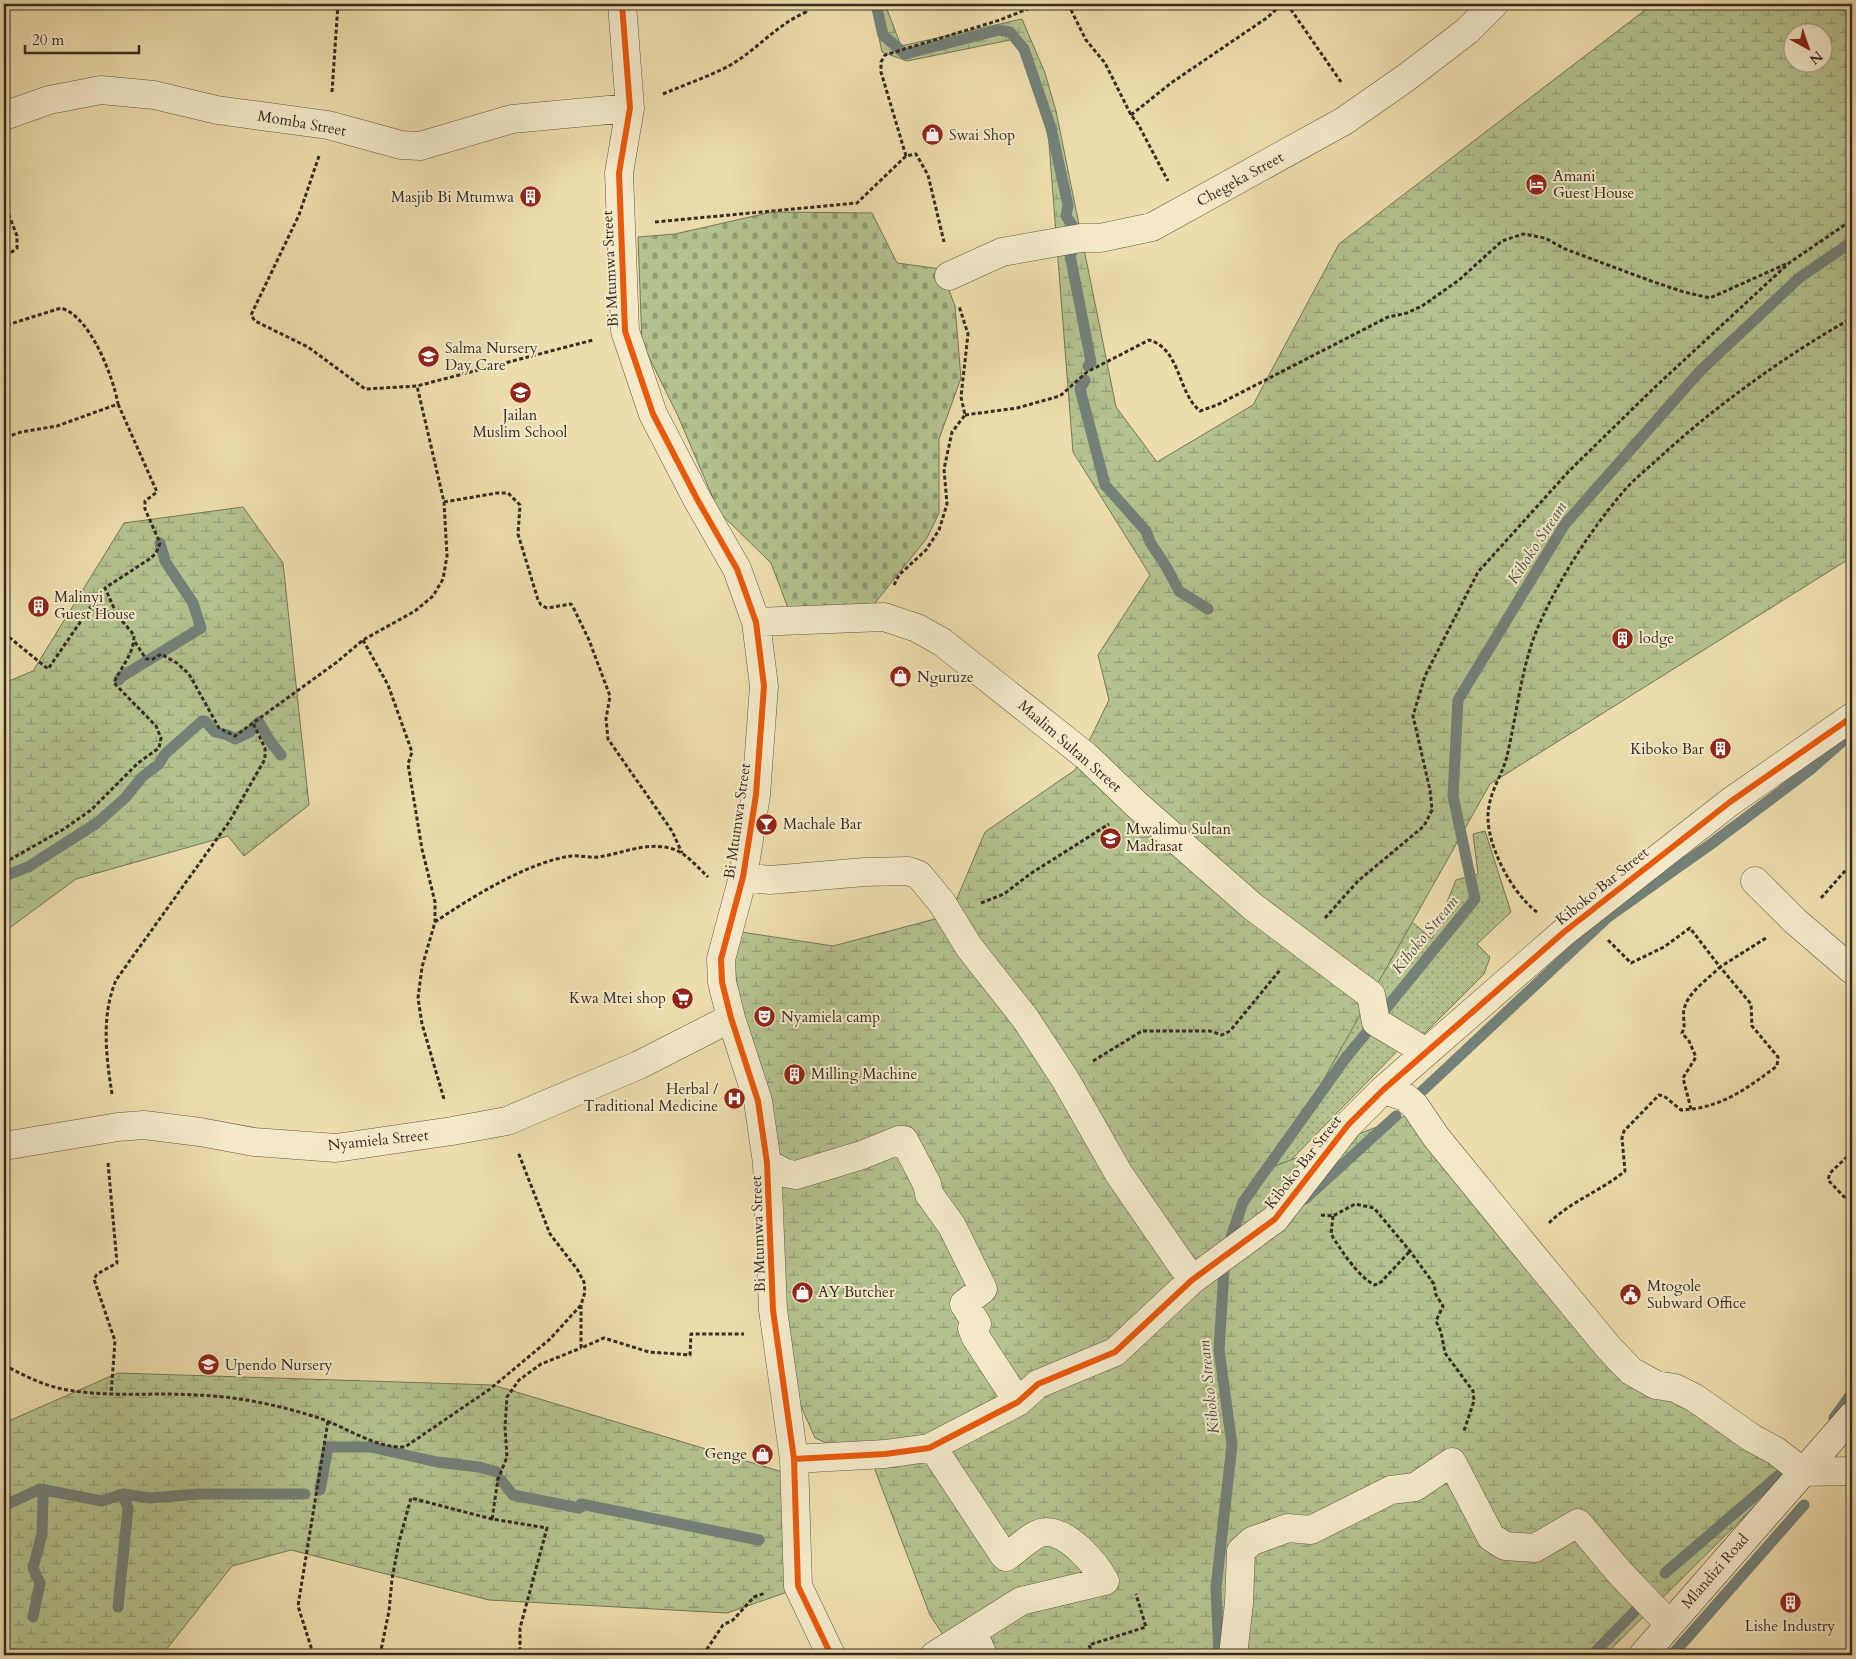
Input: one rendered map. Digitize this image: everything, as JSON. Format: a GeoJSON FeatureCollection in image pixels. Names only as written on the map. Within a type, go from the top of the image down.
{"type":"FeatureCollection","features":[{"type":"Feature","properties":{"kind":"street","name":"Bi Mtumwa Street"},"geometry":{"type":"LineString","coordinates":[[622,4],[630,108],[619,173],[625,331],[653,414],[697,499],[737,569],[756,622],[764,686],[756,795],[740,887],[721,959],[722,982],[731,1018],[758,1101],[767,1163],[773,1310],[782,1361],[794,1459],[798,1586],[831,1655]]}},
{"type":"Feature","properties":{"kind":"street","name":"Chegeka Street"},"geometry":{"type":"LineString","coordinates":[[950,276],[1002,252],[1081,238],[1100,238],[1152,227],[1344,122],[1467,31],[1494,4]]}},
{"type":"Feature","properties":{"kind":"street","name":"Momba Street"},"geometry":{"type":"LineString","coordinates":[[4,116],[49,100],[101,90],[154,96],[217,110],[328,125],[400,145],[420,146],[512,119],[630,108]]}},
{"type":"Feature","properties":{"kind":"street","name":"Maalim Sultan Street"},"geometry":{"type":"LineString","coordinates":[[756,622],[878,617],[917,628],[942,642],[1086,756],[1137,805],[1252,906],[1371,995],[1376,1022],[1426,1052]]}},
{"type":"Feature","properties":{"kind":"street","name":"Kiboko Bar Street"},"geometry":{"type":"LineString","coordinates":[[794,1459],[885,1454],[929,1448],[1018,1402],[1038,1384],[1115,1352],[1192,1280],[1275,1219],[1348,1125],[1383,1090],[1564,932],[1730,802],[1852,717]]}},
{"type":"Feature","properties":{"kind":"street"},"geometry":{"type":"LineString","coordinates":[[740,887],[770,880],[864,872],[908,872],[919,875],[928,884],[950,915],[969,947],[1025,1018],[1065,1079],[1119,1174],[1192,1280]]}},
{"type":"Feature","properties":{"kind":"street"},"geometry":{"type":"LineString","coordinates":[[1755,881],[1795,921],[1852,970]]}},
{"type":"Feature","properties":{"kind":"street","name":"Nyamiela Street"},"geometry":{"type":"LineString","coordinates":[[4,1146],[112,1128],[144,1125],[200,1132],[254,1142],[336,1148],[452,1132],[507,1121],[639,1065],[731,1018]]}},
{"type":"Feature","properties":{"kind":"street"},"geometry":{"type":"LineString","coordinates":[[1383,1090],[1405,1097],[1415,1106],[1436,1137],[1524,1245],[1608,1348],[1631,1371],[1656,1385],[1675,1388],[1695,1398],[1752,1438],[1776,1451],[1795,1480],[1852,1471]]}},
{"type":"Feature","properties":{"kind":"street"},"geometry":{"type":"LineString","coordinates":[[767,1163],[785,1173],[796,1175],[862,1155],[898,1140],[904,1140],[927,1184],[929,1194],[952,1226],[983,1289],[964,1304],[977,1324],[972,1328],[975,1336],[1018,1402]]}},
{"type":"Feature","properties":{"kind":"street","name":"Mlandizi Road"},"geometry":{"type":"LineString","coordinates":[[1643,1655],[1852,1416]]}},
{"type":"Feature","properties":{"kind":"street"},"geometry":{"type":"LineString","coordinates":[[929,1448],[933,1448],[1006,1557],[1040,1534],[1054,1534],[1067,1540],[1094,1563],[1105,1581],[1021,1601],[974,1646],[935,1655]]}},
{"type":"Feature","properties":{"kind":"street"},"geometry":{"type":"LineString","coordinates":[[1232,1655],[1239,1603],[1240,1551],[1252,1541],[1288,1528],[1311,1530],[1391,1490],[1415,1487],[1452,1462],[1491,1537],[1505,1546],[1535,1548],[1578,1523],[1620,1573],[1669,1624]]}},
{"type":"Feature","properties":{"kind":"path"},"geometry":{"type":"LineString","coordinates":[[338,4],[328,125],[299,215],[257,301],[252,318],[258,323],[308,348],[365,389],[417,386],[625,331]]}},
{"type":"Feature","properties":{"kind":"path"},"geometry":{"type":"LineString","coordinates":[[630,108],[727,66],[762,43],[780,26],[806,12],[805,4]]}},
{"type":"Feature","properties":{"kind":"path"},"geometry":{"type":"LineString","coordinates":[[906,156],[881,72],[881,62],[885,54],[1000,20],[1040,4]]}},
{"type":"Feature","properties":{"kind":"path"},"geometry":{"type":"LineString","coordinates":[[1068,4],[1086,40],[1105,63],[1183,211]]}},
{"type":"Feature","properties":{"kind":"path"},"geometry":{"type":"LineString","coordinates":[[1131,115],[1172,83],[1268,17],[1282,4]]}},
{"type":"Feature","properties":{"kind":"path"},"geometry":{"type":"LineString","coordinates":[[1287,4],[1360,110]]}},
{"type":"Feature","properties":{"kind":"path"},"geometry":{"type":"LineString","coordinates":[[620,226],[857,203],[906,156],[916,154],[928,175],[941,227],[950,276],[968,334],[961,397],[965,415]]}},
{"type":"Feature","properties":{"kind":"path"},"geometry":{"type":"LineString","coordinates":[[4,202],[18,241],[17,248],[4,258]]}},
{"type":"Feature","properties":{"kind":"path"},"geometry":{"type":"LineString","coordinates":[[1065,1079],[1142,1031],[1210,1031],[1222,1035],[1230,1031],[1303,943],[1358,881],[1424,826],[1432,810],[1430,790],[1413,716],[1425,676],[1478,572],[1569,471],[1654,388],[1789,263],[1852,220]]}},
{"type":"Feature","properties":{"kind":"path"},"geometry":{"type":"LineString","coordinates":[[878,617],[899,575],[926,550],[939,530],[947,504],[944,469],[952,432],[965,415],[1017,408],[1060,396],[1087,372],[1149,340],[1159,343],[1171,356],[1193,405],[1200,411],[1234,396],[1388,317],[1407,314],[1422,306],[1459,280],[1502,241],[1523,234],[1545,238],[1565,249],[1651,282],[1710,298],[1789,263]]}},
{"type":"Feature","properties":{"kind":"path"},"geometry":{"type":"LineString","coordinates":[[4,319],[6,326],[61,308],[81,319],[98,346],[118,404],[158,492],[145,501],[145,509],[160,543],[156,553],[151,558],[105,588],[117,615],[131,631],[134,640],[146,659],[153,659],[161,654],[177,663],[189,674],[220,730],[234,736],[337,662],[363,640],[398,622],[433,596],[443,579],[446,556],[444,502],[417,386]]}},
{"type":"Feature","properties":{"kind":"path"},"geometry":{"type":"LineString","coordinates":[[1524,1245],[1561,1210],[1592,1194],[1625,1171],[1622,1138],[1624,1131],[1659,1095],[1664,1096],[1677,1108],[1691,1109],[1722,1102],[1731,1098],[1776,1067],[1779,1062],[1778,1057],[1752,1026],[1751,1004],[1690,928],[1664,947],[1632,962],[1616,946],[1595,930],[1587,934],[1564,932],[1534,910],[1511,882],[1488,829],[1488,806],[1506,761],[1526,668],[1538,628],[1576,556],[1624,491],[1680,438],[1726,403],[1783,362],[1852,318]]}},
{"type":"Feature","properties":{"kind":"path"},"geometry":{"type":"LineString","coordinates":[[4,438],[21,432],[57,426],[118,404]]}},
{"type":"Feature","properties":{"kind":"path"},"geometry":{"type":"LineString","coordinates":[[444,502],[508,493],[520,505],[518,534],[538,600],[541,605],[547,608],[570,604],[574,608],[589,640],[610,696],[606,720],[608,739],[672,831],[682,853]]}},
{"type":"Feature","properties":{"kind":"path"},"geometry":{"type":"LineString","coordinates":[[4,633],[48,669],[92,604],[117,615]]}},
{"type":"Feature","properties":{"kind":"path"},"geometry":{"type":"LineString","coordinates":[[4,863],[83,816],[138,764],[159,748],[161,738],[156,726],[114,683],[128,660],[134,640]]}},
{"type":"Feature","properties":{"kind":"path"},"geometry":{"type":"LineString","coordinates":[[363,640],[388,685],[412,752],[408,764],[422,849],[435,902],[435,922],[422,967],[418,998],[422,1024],[452,1132]]}},
{"type":"Feature","properties":{"kind":"path"},"geometry":{"type":"LineString","coordinates":[[111,1395],[115,1341],[94,1279],[97,1274],[116,1265],[118,1260],[106,1041],[110,995],[116,980],[229,822],[265,759],[265,748],[254,723]]}},
{"type":"Feature","properties":{"kind":"path"},"geometry":{"type":"LineString","coordinates":[[950,915],[1004,894],[1030,874],[1137,805]]}},
{"type":"Feature","properties":{"kind":"path"},"geometry":{"type":"LineString","coordinates":[[435,922],[504,881],[536,867],[571,856],[597,857],[621,850],[647,847],[668,847],[682,853],[710,879],[740,887]]}},
{"type":"Feature","properties":{"kind":"path"},"geometry":{"type":"LineString","coordinates":[[1691,1109],[1683,1078],[1696,1057],[1689,1041],[1682,1033],[1686,1026],[1684,1010],[1690,998],[1720,967],[1750,950],[1781,927],[1795,921],[1814,905],[1852,862]]}},
{"type":"Feature","properties":{"kind":"path"},"geometry":{"type":"LineString","coordinates":[[507,1121],[546,1226],[578,1269],[584,1282],[585,1292],[581,1305],[581,1348]]}},
{"type":"Feature","properties":{"kind":"path"},"geometry":{"type":"LineString","coordinates":[[1852,1152],[1830,1173],[1828,1180],[1852,1205]]}},
{"type":"Feature","properties":{"kind":"path"},"geometry":{"type":"LineString","coordinates":[[1275,1219],[1294,1209],[1333,1216],[1355,1204],[1374,1208],[1410,1251],[1434,1284],[1436,1295],[1443,1306],[1436,1321],[1441,1332],[1445,1353],[1473,1391],[1474,1401],[1452,1462]]}},
{"type":"Feature","properties":{"kind":"path"},"geometry":{"type":"LineString","coordinates":[[1333,1216],[1331,1234],[1356,1269],[1371,1283],[1381,1282],[1410,1251]]}},
{"type":"Feature","properties":{"kind":"path"},"geometry":{"type":"LineString","coordinates":[[4,1365],[28,1378],[63,1389],[111,1395],[198,1394],[271,1406],[328,1421],[383,1444],[405,1446],[497,1383],[550,1339],[581,1305]]}},
{"type":"Feature","properties":{"kind":"path"},"geometry":{"type":"LineString","coordinates":[[492,1519],[498,1479],[507,1457],[505,1427],[507,1397],[519,1380],[541,1364],[604,1338],[649,1352],[690,1355],[691,1334],[753,1335],[782,1361]]}},
{"type":"Feature","properties":{"kind":"path"},"geometry":{"type":"LineString","coordinates":[[311,1655],[311,1647],[300,1615],[299,1603],[328,1421]]}},
{"type":"Feature","properties":{"kind":"path"},"geometry":{"type":"LineString","coordinates":[[380,1655],[389,1611],[392,1579],[399,1542],[411,1498],[492,1519],[547,1528],[520,1628],[520,1655]]}},
{"type":"Feature","properties":{"kind":"path"},"geometry":{"type":"LineString","coordinates":[[1094,1655],[1089,1645],[1146,1627],[1141,1607],[1127,1573],[1124,1571],[1105,1581]]}},
{"type":"Feature","properties":{"kind":"path"},"geometry":{"type":"LineString","coordinates":[[703,1655],[723,1625],[733,1620],[754,1597],[798,1586]]}},
{"type":"Feature","properties":{"kind":"green space"},"geometry":{"type":"Polygon","coordinates":[[[872,4],[885,4],[901,46],[1022,19],[1045,73],[1056,111],[1116,407],[1157,462],[1253,405],[1339,244],[1653,4],[1852,4],[1852,557],[1490,784],[1275,1166],[1408,1115],[1576,1322],[1756,1448],[1785,1476],[1605,1655],[956,1655],[930,1615],[872,1462],[815,1438],[790,1381],[764,1144],[728,930],[833,946],[950,915],[985,832],[1075,770],[1109,700],[1098,655],[1150,575],[1073,452],[1047,118],[1015,39],[907,61],[882,52],[872,4]]]}},
{"type":"Feature","properties":{"kind":"green space"},"geometry":{"type":"Polygon","coordinates":[[[772,212],[872,213],[897,263],[941,269],[955,306],[961,378],[939,439],[939,513],[927,538],[867,613],[788,608],[771,563],[719,512],[678,416],[642,343],[638,237],[675,234],[772,212]]]}},
{"type":"Feature","properties":{"kind":"green space"},"geometry":{"type":"Polygon","coordinates":[[[243,507],[283,563],[309,805],[244,856],[228,836],[76,879],[4,932],[4,683],[33,671],[124,523],[243,507]]]}},
{"type":"Feature","properties":{"kind":"green space"},"geometry":{"type":"Polygon","coordinates":[[[1485,831],[1511,912],[1477,944],[1490,957],[1484,974],[1421,1037],[1413,1035],[1251,1201],[1399,911],[1432,939],[1456,880],[1478,874],[1473,834],[1485,831]]]}},
{"type":"Feature","properties":{"kind":"green space"},"geometry":{"type":"Polygon","coordinates":[[[118,1373],[493,1385],[786,1473],[796,1589],[727,1613],[489,1600],[291,1550],[232,1566],[162,1655],[4,1655],[4,1423],[118,1373]]]}},
{"type":"Feature","properties":{"kind":"waterway"},"geometry":{"type":"LineString","coordinates":[[876,4],[883,35],[905,54],[999,30],[1010,32],[1024,49],[1051,128],[1068,205],[1066,216],[1081,238],[1070,255],[1091,362],[1088,366]]}},
{"type":"Feature","properties":{"kind":"waterway","name":"Kiboko Stream"},"geometry":{"type":"LineString","coordinates":[[1219,1655],[1216,1588],[1232,1445],[1219,1350],[1225,1255],[1243,1202],[1345,1059],[1475,899],[1453,796],[1458,700],[1565,524],[1700,371],[1799,278],[1852,242]]}},
{"type":"Feature","properties":{"kind":"waterway"},"geometry":{"type":"LineString","coordinates":[[1085,380],[1080,389],[1105,485],[1146,531],[1150,542],[1179,591],[1208,609]]}},
{"type":"Feature","properties":{"kind":"waterway"},"geometry":{"type":"LineString","coordinates":[[119,680],[201,628],[193,603],[165,561],[160,543]]}},
{"type":"Feature","properties":{"kind":"waterway"},"geometry":{"type":"LineString","coordinates":[[4,876],[28,867],[97,823],[125,798],[142,777],[159,764],[165,754],[202,721],[205,721],[215,732],[235,739],[250,732],[259,722],[281,755]]}},
{"type":"Feature","properties":{"kind":"waterway"},"geometry":{"type":"LineString","coordinates":[[1419,1094],[1608,917],[1711,844],[1811,769],[1852,733]]}},
{"type":"Feature","properties":{"kind":"waterway"},"geometry":{"type":"LineString","coordinates":[[1305,1199],[1396,1116]]}},
{"type":"Feature","properties":{"kind":"waterway"},"geometry":{"type":"LineString","coordinates":[[1834,1418],[1852,1393]]}},
{"type":"Feature","properties":{"kind":"waterway"},"geometry":{"type":"LineString","coordinates":[[320,1490],[328,1447],[371,1447],[437,1462],[479,1467],[497,1472]]}},
{"type":"Feature","properties":{"kind":"waterway"},"geometry":{"type":"LineString","coordinates":[[1665,1573],[1778,1476]]}},
{"type":"Feature","properties":{"kind":"waterway"},"geometry":{"type":"LineString","coordinates":[[501,1480],[513,1495],[579,1508],[581,1504],[759,1540]]}},
{"type":"Feature","properties":{"kind":"waterway"},"geometry":{"type":"LineString","coordinates":[[4,1503],[10,1503],[40,1489],[102,1501],[123,1494],[150,1498],[200,1494],[305,1494]]}},
{"type":"Feature","properties":{"kind":"waterway"},"geometry":{"type":"LineString","coordinates":[[33,1617],[40,1583],[33,1568],[42,1534],[43,1495],[41,1489]]}},
{"type":"Feature","properties":{"kind":"waterway"},"geometry":{"type":"LineString","coordinates":[[118,1607],[128,1508],[123,1494]]}},
{"type":"Feature","properties":{"kind":"waterway"},"geometry":{"type":"LineString","coordinates":[[1672,1655],[1804,1505]]}},
{"type":"Feature","properties":{"kind":"waterway"},"geometry":{"type":"LineString","coordinates":[[1592,1655],[1642,1604]]}},
{"type":"Feature","properties":{"kind":"cycle path"},"geometry":{"type":"LineString","coordinates":[[622,4],[630,108],[619,173],[625,331],[653,414],[697,499],[737,569],[756,622],[764,686],[756,795],[743,877],[721,959],[722,982],[731,1018],[758,1101],[767,1163],[773,1310],[794,1459],[798,1586],[831,1655]]}},
{"type":"Feature","properties":{"kind":"cycle path"},"geometry":{"type":"LineString","coordinates":[[794,1459],[885,1454],[929,1448],[1018,1402],[1038,1384],[1115,1352],[1192,1280],[1275,1219],[1348,1125],[1383,1090],[1564,932],[1730,802],[1852,717]]}},
{"type":"Feature","properties":{"kind":"place","name":"Swai Shop"},"geometry":{"type":"Point","coordinates":[933,135]}},
{"type":"Feature","properties":{"kind":"place","name":"Amani Guest House"},"geometry":{"type":"Point","coordinates":[1537,185]}},
{"type":"Feature","properties":{"kind":"place","name":"Masjib Bi Mtumwa"},"geometry":{"type":"Point","coordinates":[530,197]}},
{"type":"Feature","properties":{"kind":"place","name":"Salma Nursery Day Care"},"geometry":{"type":"Point","coordinates":[429,357]}},
{"type":"Feature","properties":{"kind":"place","name":"Jailan Muslim School"},"geometry":{"type":"Point","coordinates":[520,392]}},
{"type":"Feature","properties":{"kind":"place","name":"Malinyi Guest House"},"geometry":{"type":"Point","coordinates":[38,606]}},
{"type":"Feature","properties":{"kind":"place","name":"lodge"},"geometry":{"type":"Point","coordinates":[1623,638]}},
{"type":"Feature","properties":{"kind":"place","name":"Nguruze"},"geometry":{"type":"Point","coordinates":[901,677]}},
{"type":"Feature","properties":{"kind":"place","name":"Kiboko Bar"},"geometry":{"type":"Point","coordinates":[1720,749]}},
{"type":"Feature","properties":{"kind":"place","name":"Machale Bar"},"geometry":{"type":"Point","coordinates":[767,824]}},
{"type":"Feature","properties":{"kind":"place","name":"Mwalimu Sultan Madrasat"},"geometry":{"type":"Point","coordinates":[1110,838]}},
{"type":"Feature","properties":{"kind":"place","name":"Kwa Mtei shop"},"geometry":{"type":"Point","coordinates":[682,998]}},
{"type":"Feature","properties":{"kind":"place","name":"Nyamiela camp"},"geometry":{"type":"Point","coordinates":[765,1017]}},
{"type":"Feature","properties":{"kind":"place","name":"Milling Machine"},"geometry":{"type":"Point","coordinates":[795,1074]}},
{"type":"Feature","properties":{"kind":"place","name":"Herbal / Traditional Medicine"},"geometry":{"type":"Point","coordinates":[734,1098]}},
{"type":"Feature","properties":{"kind":"place","name":"AY Butcher"},"geometry":{"type":"Point","coordinates":[802,1292]}},
{"type":"Feature","properties":{"kind":"place","name":"Mtogole Subward Office"},"geometry":{"type":"Point","coordinates":[1631,1295]}},
{"type":"Feature","properties":{"kind":"place","name":"Upendo Nursery"},"geometry":{"type":"Point","coordinates":[209,1365]}},
{"type":"Feature","properties":{"kind":"place","name":"Genge"},"geometry":{"type":"Point","coordinates":[763,1454]}},
{"type":"Feature","properties":{"kind":"place","name":"Lishe Industry"},"geometry":{"type":"Point","coordinates":[1790,1603]}}]}
